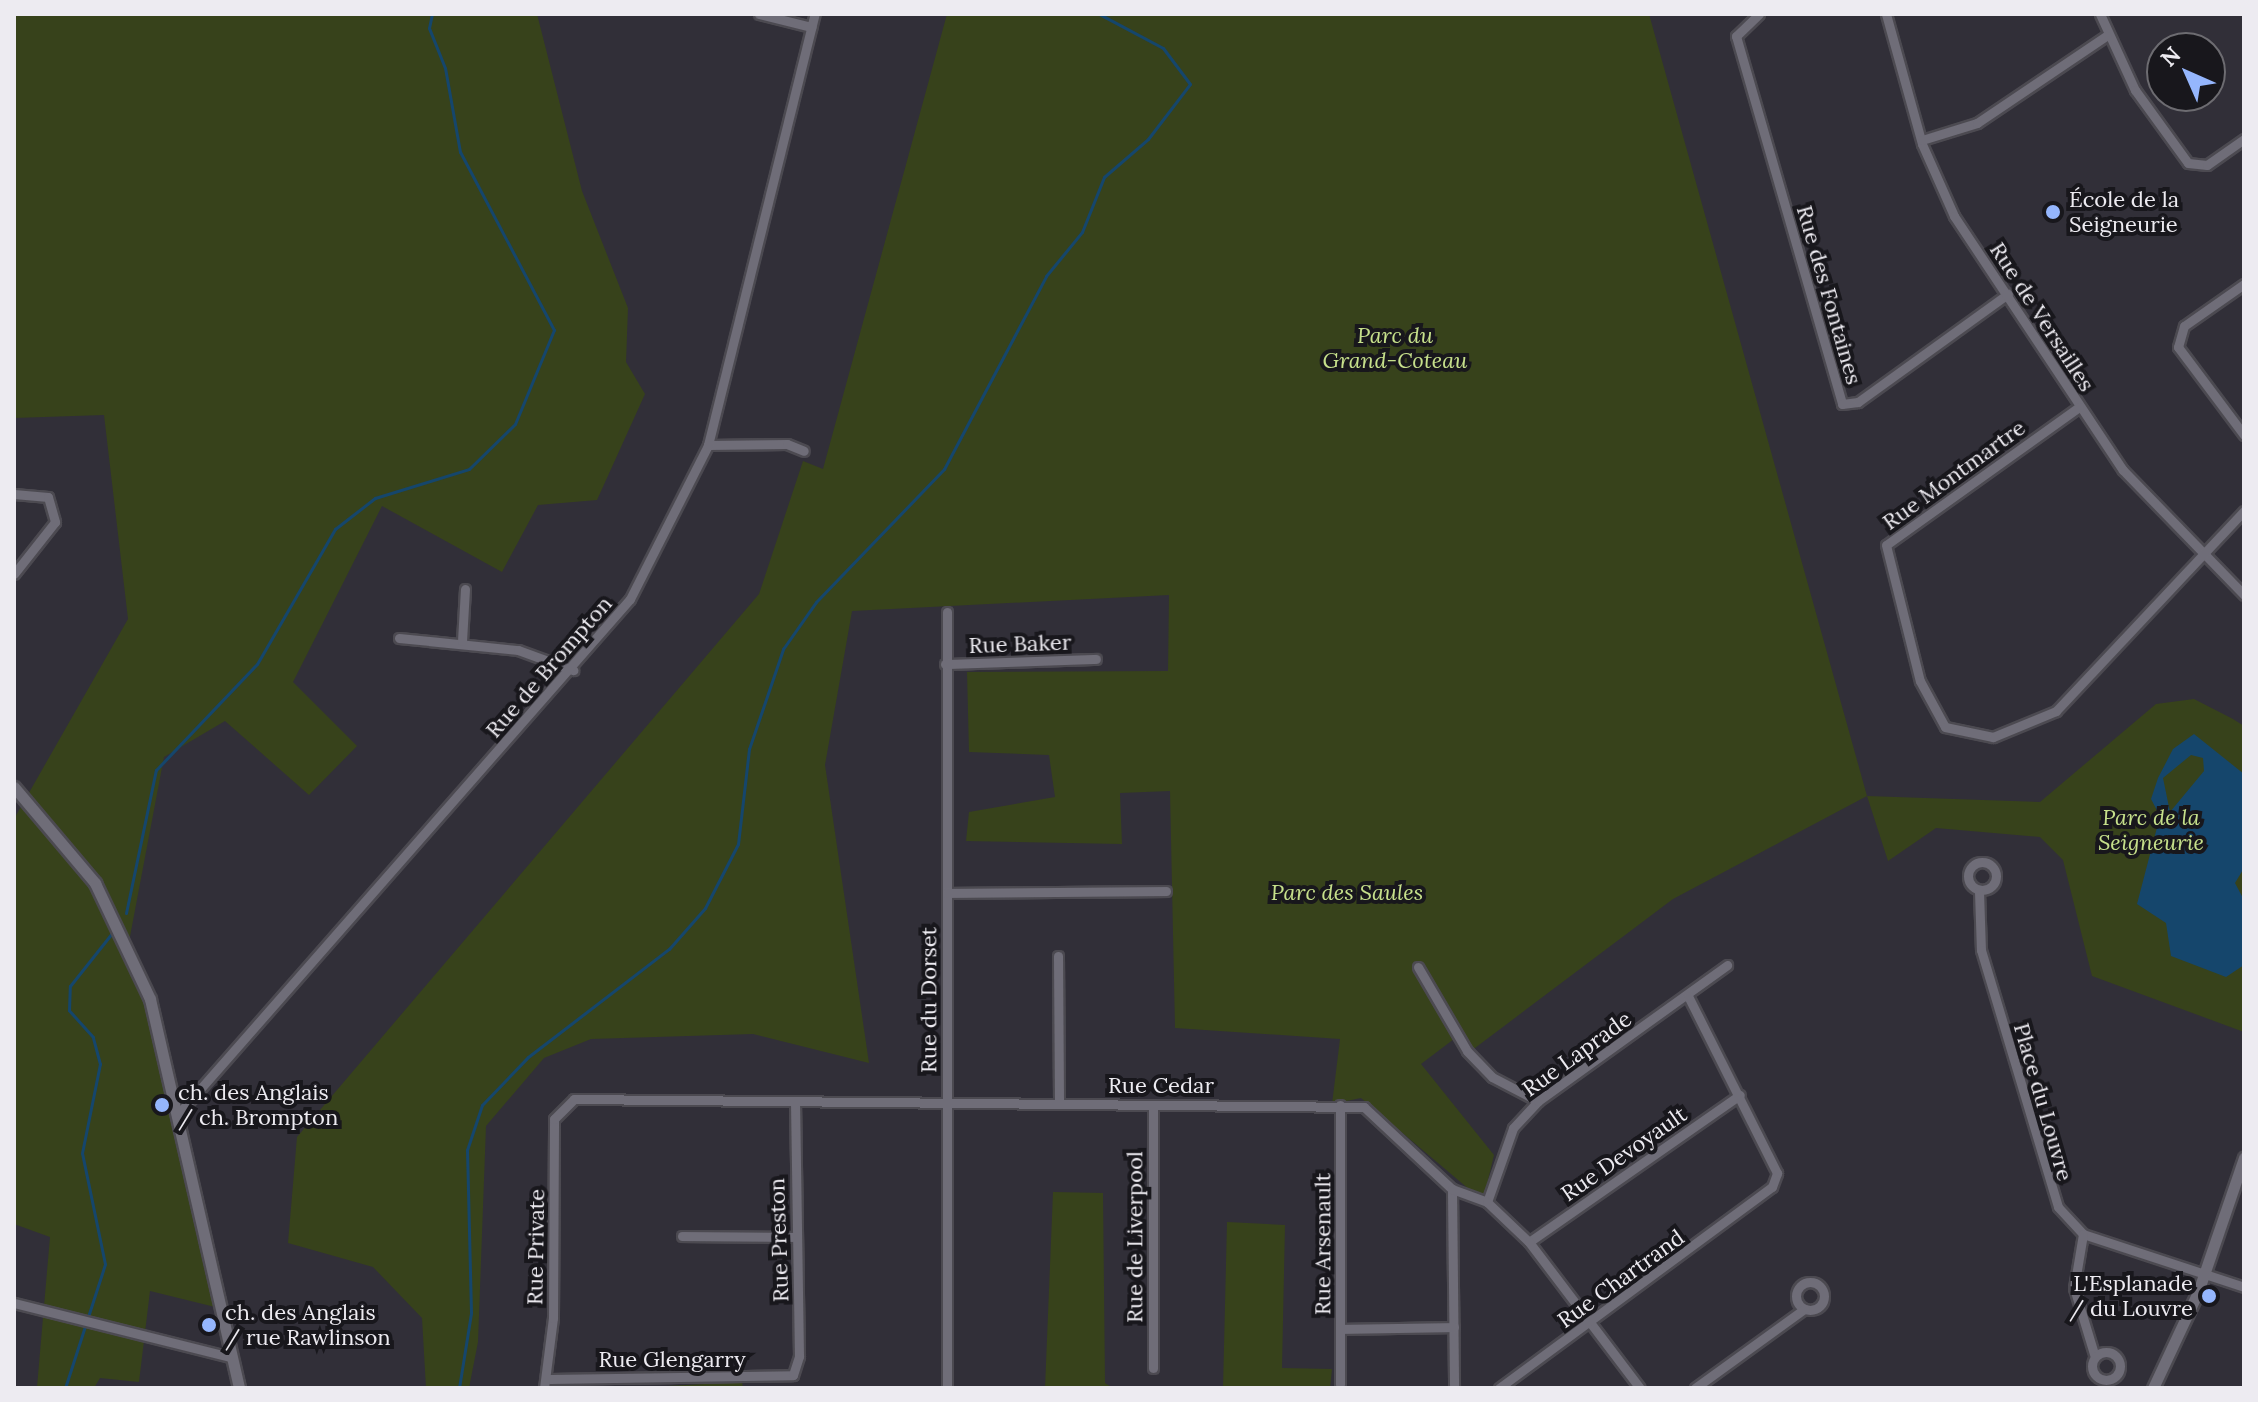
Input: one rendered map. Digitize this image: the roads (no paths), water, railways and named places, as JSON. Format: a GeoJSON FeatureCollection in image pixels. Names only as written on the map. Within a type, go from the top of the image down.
{"type":"FeatureCollection","features":[{"type":"Feature","properties":{"kind":"street"},"geometry":{"type":"LineString","coordinates":[[759,14],[811,27]]}},
{"type":"Feature","properties":{"kind":"street","name":"Rue de Brompton"},"geometry":{"type":"LineString","coordinates":[[180,1112],[573,670],[630,599],[708,445],[815,14]]}},
{"type":"Feature","properties":{"kind":"street","name":"Rue des Fontaines"},"geometry":{"type":"LineString","coordinates":[[1759,14],[1736,36],[1842,404],[1858,402],[2008,294]]}},
{"type":"Feature","properties":{"kind":"street","name":"Rue de Versailles"},"geometry":{"type":"LineString","coordinates":[[1886,14],[1922,140],[1941,193],[2079,407],[2135,487],[2199,556],[2244,595]]}},
{"type":"Feature","properties":{"kind":"street"},"geometry":{"type":"LineString","coordinates":[[2100,14],[2106,36],[2188,163],[2207,165],[2244,139]]}},
{"type":"Feature","properties":{"kind":"street"},"geometry":{"type":"LineString","coordinates":[[1922,140],[1977,123],[2106,36]]}},
{"type":"Feature","properties":{"kind":"street"},"geometry":{"type":"LineString","coordinates":[[2244,284],[2184,326],[2178,347],[2244,435]]}},
{"type":"Feature","properties":{"kind":"street","name":"Rue Montmartre"},"geometry":{"type":"LineString","coordinates":[[2079,407],[1886,545],[1912,655],[1937,718],[1966,737],[1993,737],[2048,717],[2106,665],[2199,556]]}},
{"type":"Feature","properties":{"kind":"street"},"geometry":{"type":"LineString","coordinates":[[708,445],[787,444],[804,451]]}},
{"type":"Feature","properties":{"kind":"street"},"geometry":{"type":"LineString","coordinates":[[14,494],[48,497],[55,522],[14,574]]}},
{"type":"Feature","properties":{"kind":"street"},"geometry":{"type":"LineString","coordinates":[[2199,556],[2244,511]]}},
{"type":"Feature","properties":{"kind":"street"},"geometry":{"type":"LineString","coordinates":[[462,641],[465,589]]}},
{"type":"Feature","properties":{"kind":"street","name":"Rue du Dorset"},"geometry":{"type":"LineString","coordinates":[[947,612],[947,1388]]}},
{"type":"Feature","properties":{"kind":"street"},"geometry":{"type":"LineString","coordinates":[[399,638],[462,641],[518,650],[573,670]]}},
{"type":"Feature","properties":{"kind":"street","name":"Rue Baker"},"geometry":{"type":"LineString","coordinates":[[945,664],[1096,659]]}},
{"type":"Feature","properties":{"kind":"street"},"geometry":{"type":"LineString","coordinates":[[14,787],[64,839],[107,906],[150,999],[180,1112],[239,1388]]}},
{"type":"Feature","properties":{"kind":"street"},"geometry":{"type":"LineString","coordinates":[[947,893],[1166,891]]}},
{"type":"Feature","properties":{"kind":"street","name":"Place du Louvre"},"geometry":{"type":"LineString","coordinates":[[1979,891],[1981,950],[2043,1175],[2058,1207],[2083,1234]]}},
{"type":"Feature","properties":{"kind":"street"},"geometry":{"type":"LineString","coordinates":[[1058,956],[1059,1103]]}},
{"type":"Feature","properties":{"kind":"street","name":"Rue Laprade"},"geometry":{"type":"LineString","coordinates":[[1487,1202],[1513,1128],[1538,1101],[1727,965]]}},
{"type":"Feature","properties":{"kind":"street"},"geometry":{"type":"LineString","coordinates":[[1418,967],[1467,1051],[1492,1077],[1538,1101]]}},
{"type":"Feature","properties":{"kind":"street"},"geometry":{"type":"LineString","coordinates":[[1688,996],[1740,1095]]}},
{"type":"Feature","properties":{"kind":"street","name":"Rue Chartrand"},"geometry":{"type":"LineString","coordinates":[[1499,1388],[1763,1199],[1777,1173],[1740,1095]]}},
{"type":"Feature","properties":{"kind":"street","name":"Rue Devoyault"},"geometry":{"type":"LineString","coordinates":[[1529,1242],[1740,1095]]}},
{"type":"Feature","properties":{"kind":"street","name":"Rue Cedar"},"geometry":{"type":"LineString","coordinates":[[560,1106],[574,1099],[1364,1107],[1452,1189],[1487,1202],[1529,1242],[1593,1322],[1640,1388]]}},
{"type":"Feature","properties":{"kind":"street","name":"Rue Preston"},"geometry":{"type":"LineString","coordinates":[[793,1375],[799,1356],[795,1103]]}},
{"type":"Feature","properties":{"kind":"street","name":"Rue de Liverpool"},"geometry":{"type":"LineString","coordinates":[[1153,1105],[1153,1368]]}},
{"type":"Feature","properties":{"kind":"street","name":"Rue Arsenault"},"geometry":{"type":"LineString","coordinates":[[1340,1105],[1340,1384]]}},
{"type":"Feature","properties":{"kind":"street","name":"Rue Private"},"geometry":{"type":"LineString","coordinates":[[550,1379],[554,1119],[560,1106]]}},
{"type":"Feature","properties":{"kind":"street"},"geometry":{"type":"LineString","coordinates":[[2153,1388],[2205,1274],[2244,1158]]}},
{"type":"Feature","properties":{"kind":"street"},"geometry":{"type":"LineString","coordinates":[[1452,1189],[1454,1388]]}},
{"type":"Feature","properties":{"kind":"street"},"geometry":{"type":"LineString","coordinates":[[2095,1357],[2074,1288],[2083,1234],[2244,1287]]}},
{"type":"Feature","properties":{"kind":"street"},"geometry":{"type":"LineString","coordinates":[[682,1236],[795,1237]]}},
{"type":"Feature","properties":{"kind":"street"},"geometry":{"type":"LineString","coordinates":[[14,1303],[230,1357]]}},
{"type":"Feature","properties":{"kind":"street"},"geometry":{"type":"LineString","coordinates":[[1695,1388],[1804,1309]]}},
{"type":"Feature","properties":{"kind":"street"},"geometry":{"type":"LineString","coordinates":[[1341,1329],[1454,1327]]}},
{"type":"Feature","properties":{"kind":"street","name":"Rue Glengarry"},"geometry":{"type":"LineString","coordinates":[[550,1379],[793,1375]]}},
{"type":"Feature","properties":{"kind":"street"},"geometry":{"type":"LineString","coordinates":[[544,1388],[550,1379]]}},
{"type":"Feature","properties":{"kind":"water"},"geometry":{"type":"Polygon","coordinates":[[[2194,734],[2244,774],[2244,868],[2235,883],[2244,900],[2244,965],[2226,977],[2171,956],[2166,923],[2137,904],[2160,816],[2151,799],[2173,749],[2194,734]],[[2191,755],[2163,778],[2170,812],[2204,771],[2203,758],[2191,755]]]}},
{"type":"Feature","properties":{"kind":"waterway"},"geometry":{"type":"LineString","coordinates":[[126,913],[156,770],[257,664],[335,529],[375,498],[469,469],[515,424],[554,330],[460,152],[445,68],[429,28],[432,14]]}},
{"type":"Feature","properties":{"kind":"waterway"},"geometry":{"type":"LineString","coordinates":[[459,1388],[471,1313],[467,1150],[482,1105],[528,1057],[669,949],[705,908],[738,844],[749,749],[783,649],[816,602],[944,469],[1046,276],[1082,232],[1104,177],[1148,139],[1190,84],[1163,48],[1099,14]]}},
{"type":"Feature","properties":{"kind":"waterway"},"geometry":{"type":"LineString","coordinates":[[65,1388],[105,1264],[82,1153],[100,1064],[93,1037],[69,1010],[70,986],[112,933]]}},
{"type":"Feature","properties":{"kind":"place","name":"École de la Seigneurie"},"geometry":{"type":"Point","coordinates":[2053,212]}},
{"type":"Feature","properties":{"kind":"place","name":"ch. des Anglais / ch. Brompton"},"geometry":{"type":"Point","coordinates":[162,1105]}},
{"type":"Feature","properties":{"kind":"place","name":"L'Esplanade / du Louvre"},"geometry":{"type":"Point","coordinates":[2209,1296]}},
{"type":"Feature","properties":{"kind":"place","name":"ch. des Anglais / rue Rawlinson"},"geometry":{"type":"Point","coordinates":[209,1325]}},
{"type":"Feature","properties":{"kind":"park label","name":"Parc du Grand-Coteau"},"geometry":{"type":"Point","coordinates":[1395,348]}},
{"type":"Feature","properties":{"kind":"park label","name":"Parc de la Seigneurie"},"geometry":{"type":"Point","coordinates":[2151,830]}},
{"type":"Feature","properties":{"kind":"park label","name":"Parc des Saules"},"geometry":{"type":"Point","coordinates":[1347,893]}}]}
